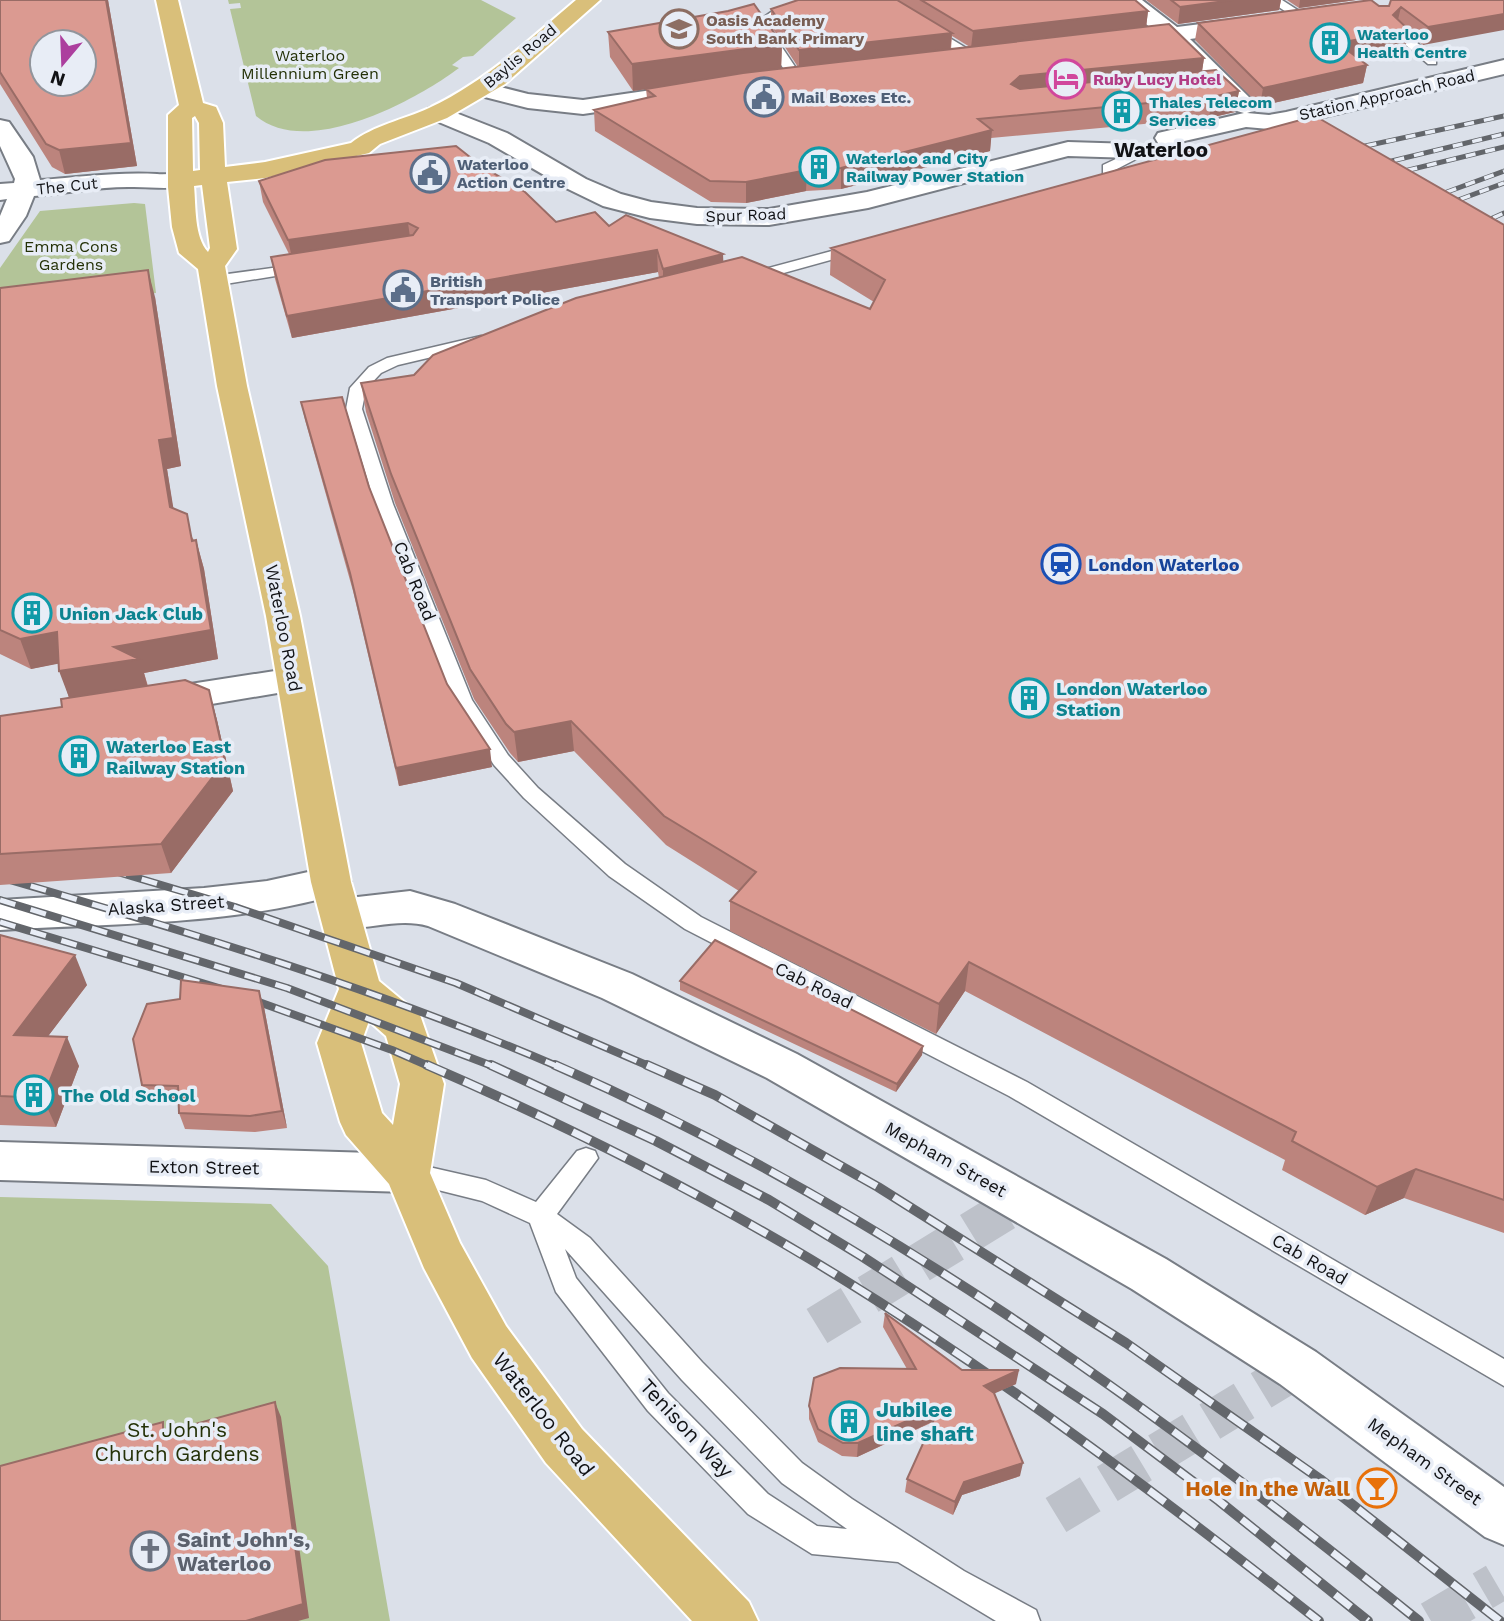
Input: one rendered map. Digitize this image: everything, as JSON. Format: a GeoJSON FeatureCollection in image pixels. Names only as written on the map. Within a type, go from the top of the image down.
{"type":"FeatureCollection","features":[{"type":"Feature","properties":{"kind":"main road"},"geometry":{"type":"LineString","coordinates":[[167,0],[192,107]]}},
{"type":"Feature","properties":{"kind":"main road","name":"Baylis Road"},"geometry":{"type":"LineString","coordinates":[[213,168],[307,162],[360,148],[371,139],[438,113],[481,89],[589,0]]}},
{"type":"Feature","properties":{"kind":"main road"},"geometry":{"type":"LineString","coordinates":[[192,107],[206,112],[211,122],[213,168],[224,249],[212,274],[193,254],[188,240],[180,172],[180,115],[192,107]]}},
{"type":"Feature","properties":{"kind":"main road","name":"The Cut"},"geometry":{"type":"LineString","coordinates":[[180,172],[213,168]]}},
{"type":"Feature","properties":{"kind":"main road","name":"Waterloo Road"},"geometry":{"type":"LineString","coordinates":[[212,274],[232,386],[272,565],[336,898],[360,989],[339,1043],[362,1122],[407,1172],[441,1253],[496,1352],[564,1446],[730,1621]]}},
{"type":"Feature","properties":{"kind":"main road"},"geometry":{"type":"LineString","coordinates":[[360,989],[405,1027],[422,1084],[407,1172]]}},
{"type":"Feature","properties":{"kind":"street"},"geometry":{"type":"LineString","coordinates":[[1128,0],[1172,34],[1214,84],[1246,108]]}},
{"type":"Feature","properties":{"kind":"street"},"geometry":{"type":"LineString","coordinates":[[1106,42],[1330,14]]}},
{"type":"Feature","properties":{"kind":"street"},"geometry":{"type":"LineString","coordinates":[[934,62],[1001,54]]}},
{"type":"Feature","properties":{"kind":"street","name":"Station Approach Road"},"geometry":{"type":"LineString","coordinates":[[1167,138],[1246,120],[1269,122],[1504,67]]}},
{"type":"Feature","properties":{"kind":"street"},"geometry":{"type":"LineString","coordinates":[[770,80],[824,74]]}},
{"type":"Feature","properties":{"kind":"street"},"geometry":{"type":"LineString","coordinates":[[481,89],[549,104],[601,105],[715,87]]}},
{"type":"Feature","properties":{"kind":"street","name":"Spur Road"},"geometry":{"type":"LineString","coordinates":[[438,113],[498,138],[577,184],[612,200],[650,210],[697,216],[769,217],[868,201],[1075,150],[1138,157]]}},
{"type":"Feature","properties":{"kind":"street","name":"Station Approach Road"},"geometry":{"type":"LineString","coordinates":[[1138,157],[1148,137],[1167,138],[1182,143],[1186,155],[1260,132],[1269,122]]}},
{"type":"Feature","properties":{"kind":"street"},"geometry":{"type":"LineString","coordinates":[[0,127],[28,179],[12,191],[11,219],[0,236]]}},
{"type":"Feature","properties":{"kind":"street","name":"The Cut"},"geometry":{"type":"LineString","coordinates":[[12,191],[134,179],[159,183],[180,172]]}},
{"type":"Feature","properties":{"kind":"street"},"geometry":{"type":"LineString","coordinates":[[123,707],[294,680]]}},
{"type":"Feature","properties":{"kind":"street","name":"Alaska Street"},"geometry":{"type":"LineString","coordinates":[[0,915],[204,904],[267,896],[336,898]]}},
{"type":"Feature","properties":{"kind":"street","name":"Mepham Street"},"geometry":{"type":"LineString","coordinates":[[336,898],[411,906],[441,915],[617,986],[782,1066],[1149,1274],[1298,1368],[1504,1519]]}},
{"type":"Feature","properties":{"kind":"street","name":"Exton Street"},"geometry":{"type":"LineString","coordinates":[[0,1161],[407,1172]]}},
{"type":"Feature","properties":{"kind":"lane"},"geometry":{"type":"LineString","coordinates":[[796,77],[762,28],[761,22],[778,13],[820,0]]}},
{"type":"Feature","properties":{"kind":"lane"},"geometry":{"type":"LineString","coordinates":[[879,0],[975,57]]}},
{"type":"Feature","properties":{"kind":"lane"},"geometry":{"type":"LineString","coordinates":[[1274,0],[1304,18]]}},
{"type":"Feature","properties":{"kind":"lane"},"geometry":{"type":"LineString","coordinates":[[1397,31],[1432,61]]}},
{"type":"Feature","properties":{"kind":"lane"},"geometry":{"type":"LineString","coordinates":[[1075,150],[1105,176]]}},
{"type":"Feature","properties":{"kind":"lane","name":"Station Approach Road"},"geometry":{"type":"LineString","coordinates":[[1105,176],[1138,157]]}},
{"type":"Feature","properties":{"kind":"lane","name":"Station Approach Road"},"geometry":{"type":"LineString","coordinates":[[1105,176],[1138,157]]}},
{"type":"Feature","properties":{"kind":"lane"},"geometry":{"type":"LineString","coordinates":[[731,282],[876,243]]}},
{"type":"Feature","properties":{"kind":"lane"},"geometry":{"type":"LineString","coordinates":[[212,274],[319,265]]}},
{"type":"Feature","properties":{"kind":"lane","name":"Cab Road"},"geometry":{"type":"LineString","coordinates":[[492,339],[393,360],[375,370],[358,388],[354,409],[384,504],[462,701],[501,760],[533,796],[617,870],[694,923],[1017,1089],[1504,1373]]}},
{"type":"Feature","properties":{"kind":"lane"},"geometry":{"type":"LineString","coordinates":[[540,1216],[586,1158]]}},
{"type":"Feature","properties":{"kind":"lane","name":"Tenison Way"},"geometry":{"type":"LineString","coordinates":[[407,1172],[486,1191],[540,1216],[581,1246],[692,1370],[792,1473],[842,1509],[954,1581],[1025,1621]]}},
{"type":"Feature","properties":{"kind":"lane","name":"Tenison Way"},"geometry":{"type":"LineString","coordinates":[[540,1216],[565,1284],[658,1402],[758,1504],[812,1540],[904,1548]]}},
{"type":"Feature","properties":{"kind":"green space","name":"Waterloo Millennium Green"},"geometry":{"type":"Polygon","coordinates":[[[228,0],[481,0],[516,18],[473,56],[463,57],[452,65],[459,68],[416,95],[360,120],[331,128],[303,131],[278,128],[256,116],[230,9],[241,8],[240,3],[229,4],[228,0]]]}},
{"type":"Feature","properties":{"kind":"green space","name":"Emma Cons Gardens"},"geometry":{"type":"Polygon","coordinates":[[[145,204],[156,293],[63,304],[0,302],[0,268],[40,211],[145,204]]]}},
{"type":"Feature","properties":{"kind":"green space","name":"St. John's Church Gardens"},"geometry":{"type":"Polygon","coordinates":[[[0,1197],[271,1204],[328,1266],[390,1621],[0,1621],[0,1197]]]}},
{"type":"Feature","properties":{"kind":"building"},"geometry":{"type":"Polygon","coordinates":[[[0,0],[106,0],[131,143],[59,150],[46,144],[0,72],[0,0]]]}},
{"type":"Feature","properties":{"kind":"building"},"geometry":{"type":"Polygon","coordinates":[[[798,0],[897,0],[952,33],[799,50],[771,9],[798,0]]]}},
{"type":"Feature","properties":{"kind":"building"},"geometry":{"type":"Polygon","coordinates":[[[921,0],[1135,0],[1148,11],[973,31],[921,0]]]}},
{"type":"Feature","properties":{"kind":"building"},"geometry":{"type":"Polygon","coordinates":[[[1171,0],[1233,0],[1180,7],[1171,0]]]}},
{"type":"Feature","properties":{"kind":"building"},"geometry":{"type":"Polygon","coordinates":[[[1371,0],[1379,6],[1389,6],[1391,0],[1504,0],[1504,14],[1428,27],[1401,7],[1393,15],[1409,30],[1338,43],[1367,65],[1263,88],[1198,23],[1371,0]]]}},
{"type":"Feature","properties":{"kind":"building"},"geometry":{"type":"Polygon","coordinates":[[[754,4],[782,44],[632,64],[608,32],[728,11],[754,4]]]}},
{"type":"Feature","properties":{"kind":"building"},"geometry":{"type":"Polygon","coordinates":[[[1169,24],[1204,58],[1020,76],[1011,84],[1020,89],[1216,70],[1239,91],[1212,97],[978,119],[992,130],[841,168],[807,170],[746,182],[710,181],[594,110],[655,96],[646,89],[743,73],[1169,24]]]}},
{"type":"Feature","properties":{"kind":"building","name":"London Waterloo Station"},"geometry":{"type":"Polygon","coordinates":[[[1315,116],[1504,225],[1504,1200],[1416,1169],[1377,1187],[1292,1141],[1296,1132],[969,962],[939,1004],[730,901],[756,872],[664,816],[571,721],[514,732],[506,724],[470,669],[391,474],[361,383],[414,375],[433,355],[576,298],[742,257],[870,309],[885,280],[831,248],[1315,116]]]}},
{"type":"Feature","properties":{"kind":"building"},"geometry":{"type":"Polygon","coordinates":[[[456,146],[480,165],[525,192],[556,222],[595,212],[609,226],[626,215],[723,254],[663,269],[657,250],[287,316],[271,257],[413,235],[418,228],[408,223],[288,240],[259,181],[325,160],[456,146]]]}},
{"type":"Feature","properties":{"kind":"building"},"geometry":{"type":"Polygon","coordinates":[[[148,270],[173,438],[159,440],[170,507],[187,514],[192,541],[196,540],[211,630],[114,647],[139,659],[59,671],[57,632],[20,639],[0,630],[0,288],[148,270]]]}},
{"type":"Feature","properties":{"kind":"building"},"geometry":{"type":"Polygon","coordinates":[[[342,397],[369,487],[447,684],[490,749],[396,768],[350,573],[301,402],[342,397]]]}},
{"type":"Feature","properties":{"kind":"building"},"geometry":{"type":"Polygon","coordinates":[[[185,680],[209,690],[225,761],[161,844],[0,854],[0,716],[62,707],[61,699],[185,680]]]}},
{"type":"Feature","properties":{"kind":"building"},"geometry":{"type":"Polygon","coordinates":[[[0,935],[75,955],[14,1035],[67,1037],[43,1098],[0,1096],[0,935]]]}},
{"type":"Feature","properties":{"kind":"building"},"geometry":{"type":"Polygon","coordinates":[[[715,940],[923,1046],[897,1084],[680,981],[715,940]]]}},
{"type":"Feature","properties":{"kind":"building"},"geometry":{"type":"Polygon","coordinates":[[[181,980],[259,991],[282,1111],[250,1116],[179,1113],[178,1086],[142,1085],[133,1039],[147,1004],[180,999],[181,980]]]}},
{"type":"Feature","properties":{"kind":"building"},"geometry":{"type":"Polygon","coordinates":[[[885,1313],[962,1370],[1019,1370],[984,1386],[994,1393],[1023,1463],[964,1482],[955,1502],[907,1479],[940,1406],[858,1443],[843,1443],[818,1429],[809,1406],[814,1378],[840,1368],[916,1369],[885,1313]]]}},
{"type":"Feature","properties":{"kind":"building","name":"Saint John's, Waterloo"},"geometry":{"type":"Polygon","coordinates":[[[275,1402],[303,1604],[246,1621],[0,1621],[0,1466],[163,1422],[163,1433],[275,1402]]]}},
{"type":"Feature","properties":{"kind":"tunnel"},"geometry":{"type":"LineString","coordinates":[[817,1326],[1021,1201]]}},
{"type":"Feature","properties":{"kind":"tunnel"},"geometry":{"type":"LineString","coordinates":[[1056,1515],[1298,1368]]}},
{"type":"Feature","properties":{"kind":"tunnel"},"geometry":{"type":"LineString","coordinates":[[1431,1621],[1496,1583]]}},
{"type":"Feature","properties":{"kind":"railway"},"geometry":{"type":"LineString","coordinates":[[1347,150],[1504,116]]}},
{"type":"Feature","properties":{"kind":"railway"},"geometry":{"type":"LineString","coordinates":[[1375,165],[1504,134]]}},
{"type":"Feature","properties":{"kind":"railway"},"geometry":{"type":"LineString","coordinates":[[1388,175],[1504,147]]}},
{"type":"Feature","properties":{"kind":"railway"},"geometry":{"type":"LineString","coordinates":[[1428,199],[1504,171]]}},
{"type":"Feature","properties":{"kind":"railway"},"geometry":{"type":"LineString","coordinates":[[1442,206],[1504,183]]}},
{"type":"Feature","properties":{"kind":"railway"},"geometry":{"type":"LineString","coordinates":[[1475,226],[1504,213]]}},
{"type":"Feature","properties":{"kind":"railway"},"geometry":{"type":"LineString","coordinates":[[111,870],[235,907],[456,983],[651,1067]]}},
{"type":"Feature","properties":{"kind":"railway"},"geometry":{"type":"LineString","coordinates":[[0,877],[282,963],[422,1012],[559,1067]]}},
{"type":"Feature","properties":{"kind":"railway"},"geometry":{"type":"LineString","coordinates":[[0,900],[287,988],[495,1067]]}},
{"type":"Feature","properties":{"kind":"railway"},"geometry":{"type":"LineString","coordinates":[[0,922],[222,989]]}},
{"type":"Feature","properties":{"kind":"railway"},"geometry":{"type":"LineString","coordinates":[[245,997],[392,1050],[431,1067]]}},
{"type":"Feature","properties":{"kind":"railway"},"geometry":{"type":"LineString","coordinates":[[427,1065],[574,1132],[670,1181],[764,1232],[877,1300],[1070,1432],[1319,1621]]}},
{"type":"Feature","properties":{"kind":"railway"},"geometry":{"type":"LineString","coordinates":[[491,1065],[656,1141],[769,1200],[863,1257],[1103,1414],[1219,1501],[1368,1621]]}},
{"type":"Feature","properties":{"kind":"railway"},"geometry":{"type":"LineString","coordinates":[[555,1065],[672,1120],[786,1180],[897,1245],[1005,1314],[1216,1462],[1419,1621]]}},
{"type":"Feature","properties":{"kind":"railway"},"geometry":{"type":"LineString","coordinates":[[647,1065],[715,1095],[878,1187],[1126,1343],[1320,1479],[1500,1621]]}},
{"type":"Feature","properties":{"kind":"place","name":"Oasis Academy South Bank Primary"},"geometry":{"type":"Point","coordinates":[679,29]}},
{"type":"Feature","properties":{"kind":"place","name":"Waterloo Health Centre"},"geometry":{"type":"Point","coordinates":[1330,43]}},
{"type":"Feature","properties":{"kind":"place","name":"Ruby Lucy Hotel"},"geometry":{"type":"Point","coordinates":[1066,79]}},
{"type":"Feature","properties":{"kind":"place","name":"Mail Boxes Etc."},"geometry":{"type":"Point","coordinates":[764,97]}},
{"type":"Feature","properties":{"kind":"place","name":"Thales Telecom Services"},"geometry":{"type":"Point","coordinates":[1122,111]}},
{"type":"Feature","properties":{"kind":"place","name":"Waterloo and City Railway Power Station"},"geometry":{"type":"Point","coordinates":[819,167]}},
{"type":"Feature","properties":{"kind":"place","name":"Waterloo Action Centre"},"geometry":{"type":"Point","coordinates":[430,173]}},
{"type":"Feature","properties":{"kind":"place","name":"British Transport Police"},"geometry":{"type":"Point","coordinates":[403,290]}},
{"type":"Feature","properties":{"kind":"place","name":"London Waterloo"},"geometry":{"type":"Point","coordinates":[1061,564]}},
{"type":"Feature","properties":{"kind":"place","name":"Union Jack Club"},"geometry":{"type":"Point","coordinates":[32,613]}},
{"type":"Feature","properties":{"kind":"place","name":"London Waterloo Station"},"geometry":{"type":"Point","coordinates":[1029,698]}},
{"type":"Feature","properties":{"kind":"place","name":"Waterloo East Railway Station"},"geometry":{"type":"Point","coordinates":[79,756]}},
{"type":"Feature","properties":{"kind":"place","name":"The Old School"},"geometry":{"type":"Point","coordinates":[34,1095]}},
{"type":"Feature","properties":{"kind":"place","name":"Jubilee line shaft"},"geometry":{"type":"Point","coordinates":[849,1421]}},
{"type":"Feature","properties":{"kind":"place","name":"Hole In the Wall"},"geometry":{"type":"Point","coordinates":[1377,1488]}},
{"type":"Feature","properties":{"kind":"place","name":"Saint John's, Waterloo"},"geometry":{"type":"Point","coordinates":[150,1551]}},
{"type":"Feature","properties":{"kind":"district","name":"Waterloo"},"geometry":{"type":"Point","coordinates":[1161,149]}}]}
